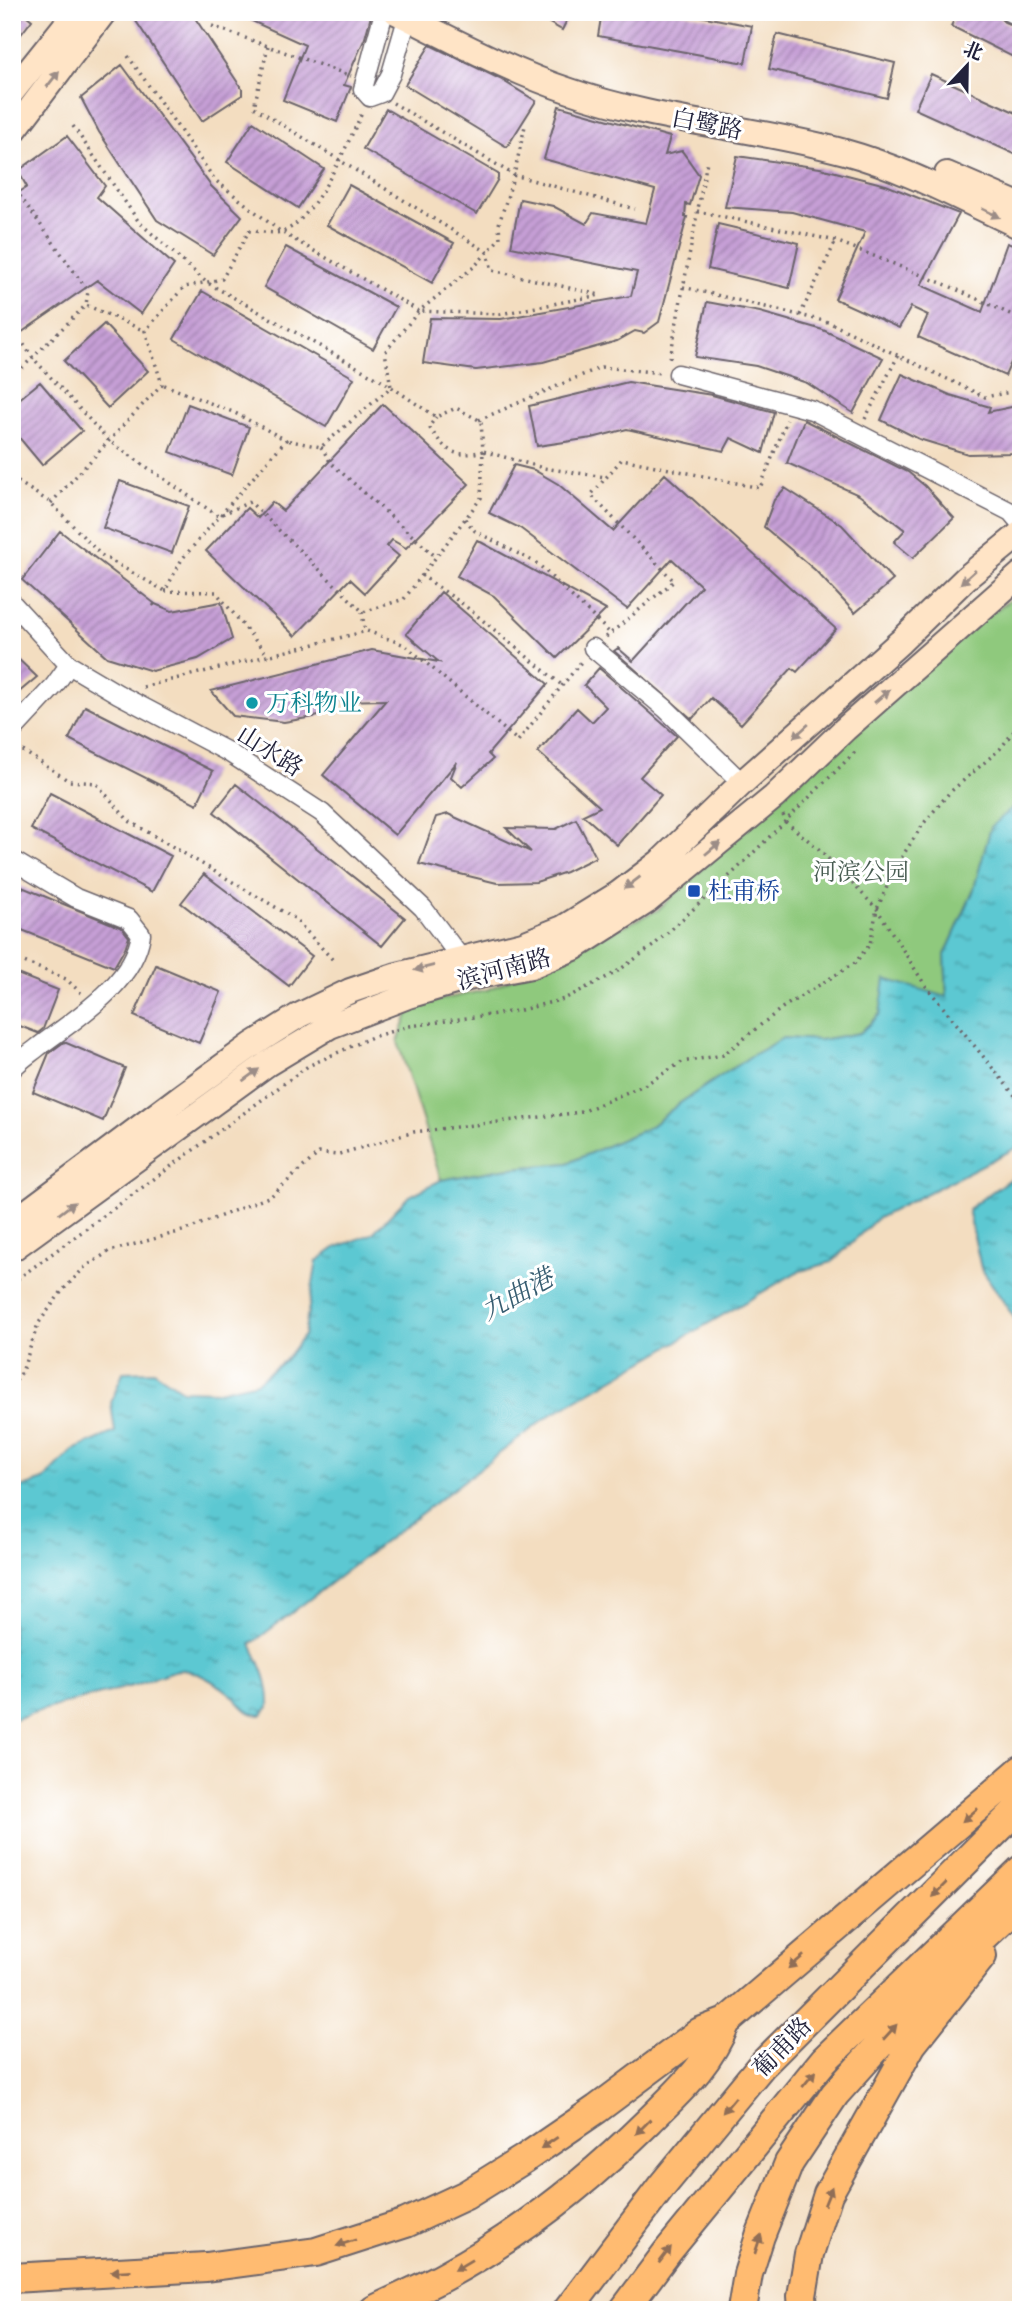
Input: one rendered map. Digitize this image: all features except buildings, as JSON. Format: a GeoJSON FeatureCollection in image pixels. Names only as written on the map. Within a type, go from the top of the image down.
{"type":"FeatureCollection","features":[{"type":"Feature","properties":{"kind":"main road"},"geometry":{"type":"LineString","coordinates":[[12,2278],[206,2267],[316,2252],[406,2223],[466,2195],[597,2109],[699,2032],[726,2022],[1021,1770]]}},
{"type":"Feature","properties":{"kind":"main road","name":"葡甫路"},"geometry":{"type":"LineString","coordinates":[[568,2310],[662,2186],[761,2066],[1021,1806]]}},
{"type":"Feature","properties":{"kind":"main road","name":"葡甫路"},"geometry":{"type":"LineString","coordinates":[[625,2310],[668,2250],[824,2060],[1021,1870]]}},
{"type":"Feature","properties":{"kind":"main road"},"geometry":{"type":"LineString","coordinates":[[742,2310],[748,2274],[760,2235],[789,2163],[835,2094],[945,1972],[1021,1901]]}},
{"type":"Feature","properties":{"kind":"main road"},"geometry":{"type":"LineString","coordinates":[[803,2310],[802,2296],[809,2254],[824,2206],[858,2138],[912,2044],[1021,1908]]}},
{"type":"Feature","properties":{"kind":"main road"},"geometry":{"type":"LineString","coordinates":[[374,2310],[446,2276],[489,2249],[607,2162],[689,2082],[715,2048],[726,2022]]}},
{"type":"Feature","properties":{"kind":"street"},"geometry":{"type":"LineString","coordinates":[[12,92],[76,12]]}},
{"type":"Feature","properties":{"kind":"street"},"geometry":{"type":"LineString","coordinates":[[372,90],[384,12]]}},
{"type":"Feature","properties":{"kind":"street","name":"白鹭路"},"geometry":{"type":"LineString","coordinates":[[396,12],[519,71],[570,92],[644,111],[846,152],[910,175],[1021,227]]}},
{"type":"Feature","properties":{"kind":"street"},"geometry":{"type":"LineString","coordinates":[[372,90],[391,74],[409,12]]}},
{"type":"Feature","properties":{"kind":"street","name":"白鹭路"},"geometry":{"type":"LineString","coordinates":[[424,12],[522,59],[580,80],[650,99],[835,136],[918,162],[1021,206]]}},
{"type":"Feature","properties":{"kind":"street"},"geometry":{"type":"LineString","coordinates":[[1009,12],[1021,18]]}},
{"type":"Feature","properties":{"kind":"street"},"geometry":{"type":"LineString","coordinates":[[12,133],[102,13]]}},
{"type":"Feature","properties":{"kind":"street"},"geometry":{"type":"LineString","coordinates":[[673,374],[812,410],[1011,512],[1021,524]]}},
{"type":"Feature","properties":{"kind":"street"},"geometry":{"type":"LineString","coordinates":[[12,1223],[252,1045],[298,1016],[350,991],[397,975],[465,968],[574,921],[618,894],[660,862],[742,783],[900,642],[967,578],[1021,533]]}},
{"type":"Feature","properties":{"kind":"street","name":"滨河南路"},"geometry":{"type":"LineString","coordinates":[[12,1249],[267,1064],[330,1026],[408,996],[465,968],[531,966],[574,948],[646,902],[774,797],[845,729],[1021,574]]}},
{"type":"Feature","properties":{"kind":"street","name":"山水路"},"geometry":{"type":"LineString","coordinates":[[12,603],[69,665],[228,752],[322,813],[422,908],[465,968]]}},
{"type":"Feature","properties":{"kind":"street"},"geometry":{"type":"LineString","coordinates":[[593,648],[666,709],[742,783]]}},
{"type":"Feature","properties":{"kind":"street"},"geometry":{"type":"LineString","coordinates":[[12,730],[54,686],[69,665]]}},
{"type":"Feature","properties":{"kind":"street"},"geometry":{"type":"LineString","coordinates":[[12,860],[76,898],[129,919],[141,934],[139,947],[112,989],[12,1069]]}},
{"type":"Feature","properties":{"kind":"path"},"geometry":{"type":"LineString","coordinates":[[212,26],[268,46],[372,90],[514,175],[635,209]]}},
{"type":"Feature","properties":{"kind":"path"},"geometry":{"type":"LineString","coordinates":[[128,56],[215,180],[281,232],[419,311],[500,314],[600,295],[492,270],[487,252],[254,107],[268,46]]}},
{"type":"Feature","properties":{"kind":"path"},"geometry":{"type":"LineString","coordinates":[[145,331],[184,287],[222,279],[249,231],[281,232],[303,219],[340,161],[372,90]]}},
{"type":"Feature","properties":{"kind":"path"},"geometry":{"type":"LineString","coordinates":[[73,126],[139,222],[206,282],[391,387],[436,416]]}},
{"type":"Feature","properties":{"kind":"path"},"geometry":{"type":"LineString","coordinates":[[391,387],[386,352],[419,311],[475,266],[500,237],[499,224],[525,126]]}},
{"type":"Feature","properties":{"kind":"path"},"geometry":{"type":"LineString","coordinates":[[479,420],[601,367],[673,374],[683,287],[707,161]]}},
{"type":"Feature","properties":{"kind":"path"},"geometry":{"type":"LineString","coordinates":[[12,378],[86,305],[88,291],[20,196]]}},
{"type":"Feature","properties":{"kind":"path"},"geometry":{"type":"LineString","coordinates":[[697,211],[836,241],[949,286],[1021,319]]}},
{"type":"Feature","properties":{"kind":"path"},"geometry":{"type":"LineString","coordinates":[[800,315],[836,241]]}},
{"type":"Feature","properties":{"kind":"path"},"geometry":{"type":"LineString","coordinates":[[683,287],[828,322],[985,397],[1021,390]]}},
{"type":"Feature","properties":{"kind":"path"},"geometry":{"type":"LineString","coordinates":[[86,305],[145,331],[162,384]]}},
{"type":"Feature","properties":{"kind":"path"},"geometry":{"type":"LineString","coordinates":[[12,327],[33,358],[109,441],[218,516]]}},
{"type":"Feature","properties":{"kind":"path"},"geometry":{"type":"LineString","coordinates":[[857,434],[898,356]]}},
{"type":"Feature","properties":{"kind":"path"},"geometry":{"type":"LineString","coordinates":[[162,384],[235,413],[286,440],[321,447],[331,463],[436,557]]}},
{"type":"Feature","properties":{"kind":"path"},"geometry":{"type":"LineString","coordinates":[[51,503],[162,384]]}},
{"type":"Feature","properties":{"kind":"path"},"geometry":{"type":"LineString","coordinates":[[321,447],[391,387]]}},
{"type":"Feature","properties":{"kind":"path"},"geometry":{"type":"LineString","coordinates":[[118,694],[365,632],[405,645],[518,741],[593,648],[674,581],[591,495],[622,459],[760,488],[793,405]]}},
{"type":"Feature","properties":{"kind":"path"},"geometry":{"type":"LineString","coordinates":[[218,516],[250,502],[363,612],[404,599],[481,498],[483,451],[481,421],[456,408],[436,416],[429,427],[446,450],[466,456],[483,451],[543,468],[606,477]]}},
{"type":"Feature","properties":{"kind":"path"},"geometry":{"type":"LineString","coordinates":[[165,591],[182,559],[286,440]]}},
{"type":"Feature","properties":{"kind":"path"},"geometry":{"type":"LineString","coordinates":[[12,478],[51,503],[101,555],[165,591],[216,592],[268,656]]}},
{"type":"Feature","properties":{"kind":"path"},"geometry":{"type":"LineString","coordinates":[[465,519],[475,531],[538,565],[610,634]]}},
{"type":"Feature","properties":{"kind":"path"},"geometry":{"type":"LineString","coordinates":[[421,575],[464,605],[563,686]]}},
{"type":"Feature","properties":{"kind":"path"},"geometry":{"type":"LineString","coordinates":[[361,610],[365,632]]}},
{"type":"Feature","properties":{"kind":"path"},"geometry":{"type":"LineString","coordinates":[[12,1386],[22,1372],[38,1324],[85,1267],[110,1251],[186,1230],[271,1196],[319,1153],[336,1155],[414,1132],[582,1112],[646,1084],[682,1062],[723,1055],[782,1008],[855,963],[870,944],[877,909],[897,864],[924,823],[949,793],[1000,748],[1021,722]]}},
{"type":"Feature","properties":{"kind":"path"},"geometry":{"type":"LineString","coordinates":[[12,744],[69,781],[96,783],[129,821],[294,918],[333,960]]}},
{"type":"Feature","properties":{"kind":"path"},"geometry":{"type":"LineString","coordinates":[[774,797],[786,822],[820,849],[877,909],[925,985],[1021,1103]]}},
{"type":"Feature","properties":{"kind":"path"},"geometry":{"type":"LineString","coordinates":[[12,957],[66,979],[92,1004]]}},
{"type":"Feature","properties":{"kind":"green space","name":"河滨公园"},"geometry":{"type":"Polygon","coordinates":[[[1021,592],[1021,800],[991,828],[973,892],[945,955],[947,997],[880,1014],[860,1033],[820,1040],[783,1038],[680,1103],[650,1127],[568,1163],[503,1169],[441,1180],[398,1042],[411,1006],[490,989],[658,910],[942,649],[1021,592]]]}},
{"type":"Feature","properties":{"kind":"water","name":"九曲港"},"geometry":{"type":"Polygon","coordinates":[[[1021,800],[1020,1146],[876,1219],[832,1262],[797,1272],[547,1417],[251,1644],[268,1690],[269,1707],[262,1715],[248,1711],[222,1687],[196,1673],[179,1670],[12,1720],[12,1491],[44,1480],[73,1450],[115,1432],[111,1403],[123,1372],[154,1371],[182,1390],[218,1391],[257,1382],[285,1360],[304,1335],[317,1261],[337,1247],[372,1234],[408,1197],[441,1180],[503,1169],[568,1163],[650,1127],[680,1103],[783,1038],[820,1040],[860,1033],[880,1014],[885,979],[947,997],[945,955],[973,892],[991,827],[1021,800]]]}},
{"type":"Feature","properties":{"kind":"water"},"geometry":{"type":"Polygon","coordinates":[[[1021,1171],[1021,1328],[981,1268],[968,1209],[1021,1171]]]}},
{"type":"Feature","properties":{"kind":"place","name":"万科物业"},"geometry":{"type":"Point","coordinates":[252,703]}},
{"type":"Feature","properties":{"kind":"place","name":"杜甫桥"},"geometry":{"type":"Point","coordinates":[694,891]}}]}
